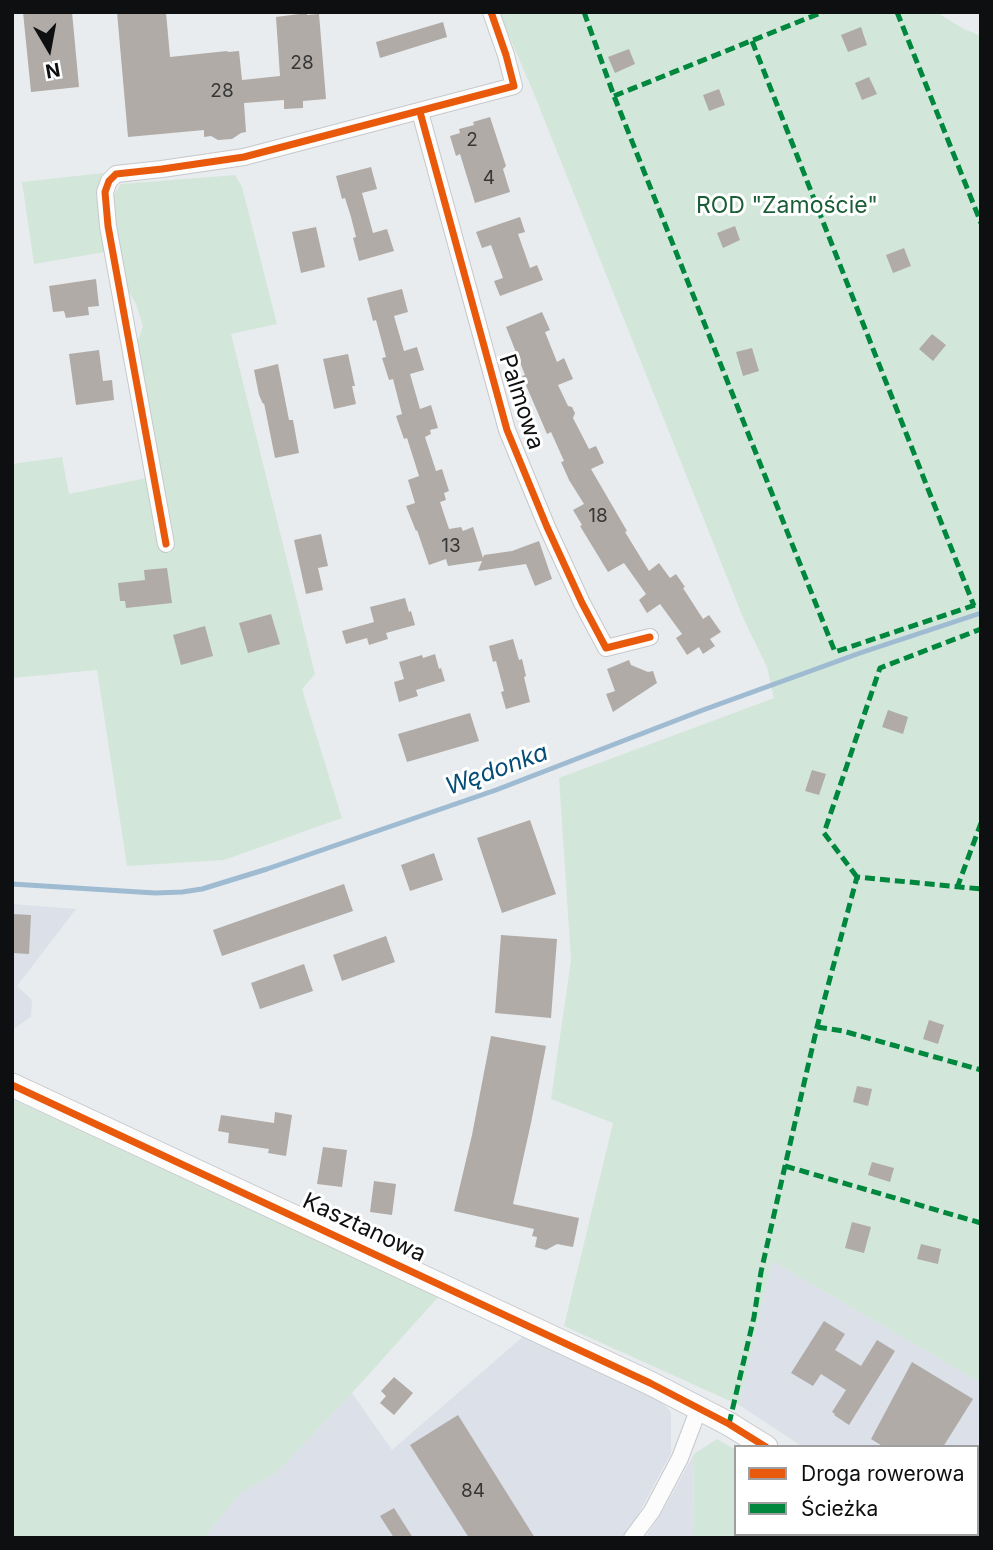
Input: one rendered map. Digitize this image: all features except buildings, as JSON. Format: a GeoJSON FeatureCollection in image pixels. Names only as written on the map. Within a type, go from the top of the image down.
{"type":"FeatureCollection","features":[{"type":"Feature","properties":{"kind":"street"},"geometry":{"type":"LineString","coordinates":[[166,544],[108,226],[105,192],[109,181],[116,174],[244,157],[514,86],[491,12]]}},
{"type":"Feature","properties":{"kind":"street","name":"Palmowa"},"geometry":{"type":"LineString","coordinates":[[420,112],[507,430],[547,527],[606,648],[650,638]]}},
{"type":"Feature","properties":{"kind":"street","name":"Kasztanowa"},"geometry":{"type":"LineString","coordinates":[[12,1085],[699,1408],[763,1445]]}},
{"type":"Feature","properties":{"kind":"street"},"geometry":{"type":"LineString","coordinates":[[632,1538],[652,1511],[680,1458],[699,1408]]}},
{"type":"Feature","properties":{"kind":"shaded area"},"geometry":{"type":"Polygon","coordinates":[[[12,904],[76,909],[17,986],[32,1000],[31,1017],[12,1030],[12,904]]]}},
{"type":"Feature","properties":{"kind":"shaded area"},"geometry":{"type":"Polygon","coordinates":[[[772,1261],[981,1383],[981,1523],[979,1526],[979,1445],[800,1445],[739,1405],[772,1261]]]}},
{"type":"Feature","properties":{"kind":"shaded area"},"geometry":{"type":"Polygon","coordinates":[[[526,1334],[655,1396],[671,1412],[671,1453],[623,1538],[203,1538],[241,1493],[277,1472],[352,1393],[392,1450],[526,1334]]]}},
{"type":"Feature","properties":{"kind":"shaded area"},"geometry":{"type":"Polygon","coordinates":[[[694,1454],[693,1538],[645,1538],[665,1507],[694,1454]]]}},
{"type":"Feature","properties":{"kind":"green space","name":"ROD \"Zamoście\""},"geometry":{"type":"Polygon","coordinates":[[[499,12],[936,12],[981,36],[981,1383],[772,1261],[739,1405],[564,1326],[613,1123],[551,1099],[571,960],[559,778],[774,698],[767,667],[744,620],[499,12]]]}},
{"type":"Feature","properties":{"kind":"green space"},"geometry":{"type":"Polygon","coordinates":[[[103,173],[96,192],[105,252],[34,264],[22,182],[103,173]]]}},
{"type":"Feature","properties":{"kind":"green space"},"geometry":{"type":"Polygon","coordinates":[[[235,175],[242,187],[277,324],[231,334],[315,674],[302,689],[342,818],[224,860],[127,866],[97,670],[12,678],[12,464],[62,457],[69,494],[161,475],[137,343],[143,326],[136,304],[122,280],[113,196],[121,184],[235,175]]]}},
{"type":"Feature","properties":{"kind":"green space"},"geometry":{"type":"Polygon","coordinates":[[[12,1099],[441,1294],[277,1472],[241,1493],[203,1538],[12,1538],[12,1099]]]}},
{"type":"Feature","properties":{"kind":"green space"},"geometry":{"type":"Polygon","coordinates":[[[717,1439],[734,1449],[734,1536],[778,1538],[693,1538],[694,1454],[717,1439]]]}},
{"type":"Feature","properties":{"kind":"waterway","name":"Wędonka"},"geometry":{"type":"LineString","coordinates":[[12,884],[155,893],[202,889],[496,790],[703,710],[981,613]]}},
{"type":"Feature","properties":{"kind":"marked path"},"geometry":{"type":"LineString","coordinates":[[584,12],[614,96],[835,652],[981,603]]}},
{"type":"Feature","properties":{"kind":"marked path"},"geometry":{"type":"LineString","coordinates":[[614,96],[823,12]]}},
{"type":"Feature","properties":{"kind":"marked path"},"geometry":{"type":"LineString","coordinates":[[897,12],[981,223]]}},
{"type":"Feature","properties":{"kind":"marked path"},"geometry":{"type":"LineString","coordinates":[[752,41],[974,606]]}},
{"type":"Feature","properties":{"kind":"marked path"},"geometry":{"type":"LineString","coordinates":[[857,877],[824,833],[880,668],[981,629]]}},
{"type":"Feature","properties":{"kind":"marked path"},"geometry":{"type":"LineString","coordinates":[[957,888],[981,823]]}},
{"type":"Feature","properties":{"kind":"marked path"},"geometry":{"type":"LineString","coordinates":[[729,1424],[817,1027],[857,877],[981,889]]}},
{"type":"Feature","properties":{"kind":"marked path"},"geometry":{"type":"LineString","coordinates":[[817,1027],[843,1031],[981,1070]]}},
{"type":"Feature","properties":{"kind":"marked path"},"geometry":{"type":"LineString","coordinates":[[785,1166],[981,1223]]}},
{"type":"Feature","properties":{"kind":"cycle path"},"geometry":{"type":"LineString","coordinates":[[166,544],[108,226],[105,192],[109,181],[116,174],[244,157],[514,86],[491,12]]}},
{"type":"Feature","properties":{"kind":"cycle path"},"geometry":{"type":"LineString","coordinates":[[420,112],[507,430],[547,527],[606,648],[650,637]]}},
{"type":"Feature","properties":{"kind":"cycle path"},"geometry":{"type":"LineString","coordinates":[[12,1085],[650,1383],[729,1424],[763,1445]]}}]}
